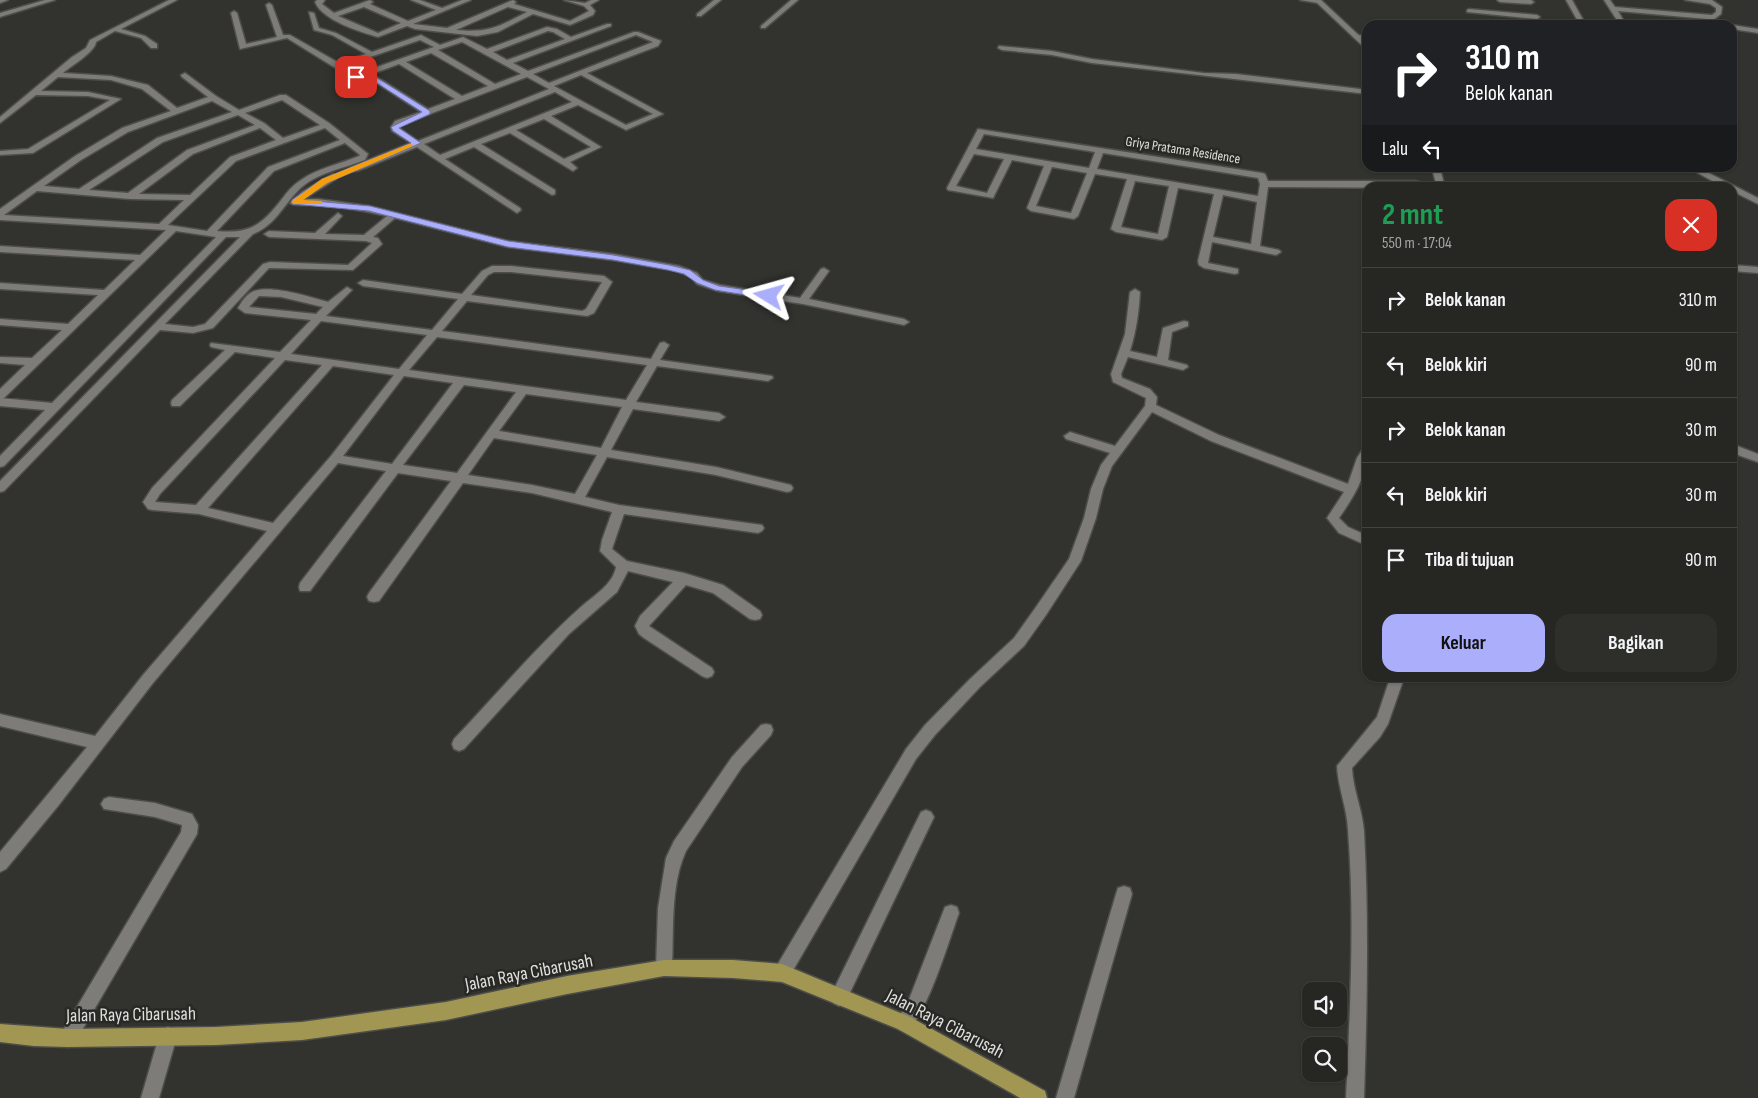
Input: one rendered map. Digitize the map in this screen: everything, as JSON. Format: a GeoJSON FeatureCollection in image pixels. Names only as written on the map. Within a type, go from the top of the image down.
{"type":"FeatureCollection","features":[{"type":"Feature","properties":{"kind":"main road","name":"Jalan Raya Cibarusah"},"geometry":{"type":"LineString","coordinates":[[0,1033],[28,1037],[68,1038],[216,1036],[292,1031],[446,1011],[567,985],[664,968],[782,973],[904,1023],[1038,1098]]}},
{"type":"Feature","properties":{"kind":"street"},"geometry":{"type":"LineString","coordinates":[[0,1],[5,0]]}},
{"type":"Feature","properties":{"kind":"street"},"geometry":{"type":"LineString","coordinates":[[0,15],[52,0]]}},
{"type":"Feature","properties":{"kind":"street"},"geometry":{"type":"LineString","coordinates":[[0,121],[58,75],[75,59],[89,50],[94,39],[174,0]]}},
{"type":"Feature","properties":{"kind":"street"},"geometry":{"type":"LineString","coordinates":[[322,0],[318,2],[319,5],[333,16],[354,28],[376,35],[468,0]]}},
{"type":"Feature","properties":{"kind":"street"},"geometry":{"type":"LineString","coordinates":[[333,16],[375,0]]}},
{"type":"Feature","properties":{"kind":"street"},"geometry":{"type":"LineString","coordinates":[[414,0],[442,10]]}},
{"type":"Feature","properties":{"kind":"street"},"geometry":{"type":"LineString","coordinates":[[439,0],[453,6]]}},
{"type":"Feature","properties":{"kind":"street"},"geometry":{"type":"LineString","coordinates":[[448,31],[517,0]]}},
{"type":"Feature","properties":{"kind":"street"},"geometry":{"type":"LineString","coordinates":[[506,4],[563,23],[573,23],[591,14],[592,11],[586,5],[567,0]]}},
{"type":"Feature","properties":{"kind":"street"},"geometry":{"type":"LineString","coordinates":[[586,5],[596,0]]}},
{"type":"Feature","properties":{"kind":"street"},"geometry":{"type":"LineString","coordinates":[[699,15],[718,0]]}},
{"type":"Feature","properties":{"kind":"street"},"geometry":{"type":"LineString","coordinates":[[763,27],[795,0]]}},
{"type":"Feature","properties":{"kind":"street"},"geometry":{"type":"LineString","coordinates":[[1303,0],[1317,0],[1362,43]]}},
{"type":"Feature","properties":{"kind":"street"},"geometry":{"type":"LineString","coordinates":[[1500,0],[1530,1],[1540,20]]}},
{"type":"Feature","properties":{"kind":"street"},"geometry":{"type":"LineString","coordinates":[[1569,0],[1579,20]]}},
{"type":"Feature","properties":{"kind":"street"},"geometry":{"type":"LineString","coordinates":[[1607,0],[1620,20]]}},
{"type":"Feature","properties":{"kind":"street"},"geometry":{"type":"LineString","coordinates":[[1688,0],[1724,2]]}},
{"type":"Feature","properties":{"kind":"street"},"geometry":{"type":"LineString","coordinates":[[1709,20],[1719,13],[1720,9],[1712,2]]}},
{"type":"Feature","properties":{"kind":"street"},"geometry":{"type":"LineString","coordinates":[[364,4],[408,24],[448,31],[481,34],[491,33],[503,28],[531,13]]}},
{"type":"Feature","properties":{"kind":"street"},"geometry":{"type":"LineString","coordinates":[[269,5],[280,38]]}},
{"type":"Feature","properties":{"kind":"street"},"geometry":{"type":"LineString","coordinates":[[1613,9],[1700,20]]}},
{"type":"Feature","properties":{"kind":"street"},"geometry":{"type":"LineString","coordinates":[[1469,11],[1538,17]]}},
{"type":"Feature","properties":{"kind":"street"},"geometry":{"type":"LineString","coordinates":[[234,13],[243,46],[288,36],[356,77]]}},
{"type":"Feature","properties":{"kind":"street"},"geometry":{"type":"LineString","coordinates":[[311,13],[316,29],[334,34],[371,54]]}},
{"type":"Feature","properties":{"kind":"street"},"geometry":{"type":"LineString","coordinates":[[508,63],[609,26]]}},
{"type":"Feature","properties":{"kind":"street"},"geometry":{"type":"LineString","coordinates":[[1737,28],[1758,31]]}},
{"type":"Feature","properties":{"kind":"street"},"geometry":{"type":"LineString","coordinates":[[115,29],[143,37],[154,46]]}},
{"type":"Feature","properties":{"kind":"street"},"geometry":{"type":"LineString","coordinates":[[487,52],[548,29],[555,30],[571,40]]}},
{"type":"Feature","properties":{"kind":"street"},"geometry":{"type":"LineString","coordinates":[[269,234],[295,202],[324,181],[417,143],[551,88],[582,73],[655,44],[657,41],[636,33],[427,112],[395,127],[395,129],[417,143],[517,210]]}},
{"type":"Feature","properties":{"kind":"street"},"geometry":{"type":"LineString","coordinates":[[338,66],[421,38],[494,87]]}},
{"type":"Feature","properties":{"kind":"street"},"geometry":{"type":"LineString","coordinates":[[1357,38],[1362,38]]}},
{"type":"Feature","properties":{"kind":"street"},"geometry":{"type":"LineString","coordinates":[[342,82],[463,39],[626,128],[659,114],[582,73]]}},
{"type":"Feature","properties":{"kind":"street"},"geometry":{"type":"LineString","coordinates":[[1002,48],[1052,53],[1092,61],[1204,75],[1236,76],[1362,91]]}},
{"type":"Feature","properties":{"kind":"street"},"geometry":{"type":"LineString","coordinates":[[399,61],[461,99]]}},
{"type":"Feature","properties":{"kind":"street"},"geometry":{"type":"LineString","coordinates":[[366,73],[427,112]]}},
{"type":"Feature","properties":{"kind":"street"},"geometry":{"type":"LineString","coordinates":[[58,75],[110,78],[145,86],[176,111]]}},
{"type":"Feature","properties":{"kind":"street"},"geometry":{"type":"LineString","coordinates":[[185,75],[213,98],[261,125],[282,141]]}},
{"type":"Feature","properties":{"kind":"street"},"geometry":{"type":"LineString","coordinates":[[133,90],[141,86]]}},
{"type":"Feature","properties":{"kind":"street"},"geometry":{"type":"LineString","coordinates":[[35,93],[88,94],[117,99]]}},
{"type":"Feature","properties":{"kind":"street"},"geometry":{"type":"LineString","coordinates":[[0,153],[30,151],[125,94]]}},
{"type":"Feature","properties":{"kind":"street"},"geometry":{"type":"LineString","coordinates":[[0,215],[34,188],[78,158],[125,130],[213,98]]}},
{"type":"Feature","properties":{"kind":"street"},"geometry":{"type":"LineString","coordinates":[[0,488],[248,234],[261,228],[268,222],[299,185],[306,180],[362,158],[364,154],[326,125],[285,98],[238,112],[151,144],[82,191]]}},
{"type":"Feature","properties":{"kind":"street"},"geometry":{"type":"LineString","coordinates":[[439,158],[579,102]]}},
{"type":"Feature","properties":{"kind":"street"},"geometry":{"type":"LineString","coordinates":[[545,116],[597,147],[564,162]]}},
{"type":"Feature","properties":{"kind":"street"},"geometry":{"type":"LineString","coordinates":[[130,196],[190,152],[261,125]]}},
{"type":"Feature","properties":{"kind":"street"},"geometry":{"type":"LineString","coordinates":[[160,228],[233,159],[326,125]]}},
{"type":"Feature","properties":{"kind":"street"},"geometry":{"type":"LineString","coordinates":[[510,130],[573,168]]}},
{"type":"Feature","properties":{"kind":"street","name":"Griya Pratama Residence"},"geometry":{"type":"LineString","coordinates":[[971,151],[981,131],[1100,150],[1263,180],[1362,184]]}},
{"type":"Feature","properties":{"kind":"street"},"geometry":{"type":"LineString","coordinates":[[210,233],[271,169],[346,140]]}},
{"type":"Feature","properties":{"kind":"street"},"geometry":{"type":"LineString","coordinates":[[475,144],[552,192]]}},
{"type":"Feature","properties":{"kind":"street"},"geometry":{"type":"LineString","coordinates":[[1049,164],[1030,208],[1074,216],[1090,171],[1100,150]]}},
{"type":"Feature","properties":{"kind":"street"},"geometry":{"type":"LineString","coordinates":[[1009,157],[990,196],[951,188],[971,151],[1009,157],[1174,185],[1219,192],[1262,200]]}},
{"type":"Feature","properties":{"kind":"street"},"geometry":{"type":"LineString","coordinates":[[1702,172],[1721,182]]}},
{"type":"Feature","properties":{"kind":"street"},"geometry":{"type":"LineString","coordinates":[[1132,178],[1116,229],[1162,237],[1174,185]]}},
{"type":"Feature","properties":{"kind":"street"},"geometry":{"type":"LineString","coordinates":[[1255,248],[1263,180]]}},
{"type":"Feature","properties":{"kind":"street"},"geometry":{"type":"LineString","coordinates":[[34,188],[130,196],[192,198]]}},
{"type":"Feature","properties":{"kind":"street"},"geometry":{"type":"LineString","coordinates":[[1737,190],[1758,201]]}},
{"type":"Feature","properties":{"kind":"street"},"geometry":{"type":"LineString","coordinates":[[1219,192],[1203,261],[1204,264],[1235,271]]}},
{"type":"Feature","properties":{"kind":"street"},"geometry":{"type":"LineString","coordinates":[[295,202],[318,202],[370,209],[508,244],[613,257],[679,269],[694,275],[708,286],[803,301],[904,322]]}},
{"type":"Feature","properties":{"kind":"street"},"geometry":{"type":"LineString","coordinates":[[0,215],[224,234],[318,235],[366,238],[375,240],[377,244],[350,268],[266,266],[209,326],[193,330],[158,327]]}},
{"type":"Feature","properties":{"kind":"street"},"geometry":{"type":"LineString","coordinates":[[366,238],[394,215]]}},
{"type":"Feature","properties":{"kind":"street"},"geometry":{"type":"LineString","coordinates":[[318,235],[338,216]]}},
{"type":"Feature","properties":{"kind":"street"},"geometry":{"type":"LineString","coordinates":[[0,395],[173,229]]}},
{"type":"Feature","properties":{"kind":"street"},"geometry":{"type":"LineString","coordinates":[[0,463],[224,234]]}},
{"type":"Feature","properties":{"kind":"street"},"geometry":{"type":"LineString","coordinates":[[1208,239],[1276,252]]}},
{"type":"Feature","properties":{"kind":"street"},"geometry":{"type":"LineString","coordinates":[[0,249],[142,258]]}},
{"type":"Feature","properties":{"kind":"street"},"geometry":{"type":"LineString","coordinates":[[1737,268],[1758,270]]}},
{"type":"Feature","properties":{"kind":"street"},"geometry":{"type":"LineString","coordinates":[[0,864],[53,802],[148,679],[336,458],[401,373],[436,334],[465,298],[485,273],[492,269],[518,270],[604,279],[607,282],[590,311],[583,314],[465,298],[363,283]]}},
{"type":"Feature","properties":{"kind":"street"},"geometry":{"type":"LineString","coordinates":[[803,301],[824,272]]}},
{"type":"Feature","properties":{"kind":"street"},"geometry":{"type":"LineString","coordinates":[[0,286],[106,293]]}},
{"type":"Feature","properties":{"kind":"street"},"geometry":{"type":"LineString","coordinates":[[275,528],[199,510],[152,506],[150,502],[156,491],[282,356],[347,290]]}},
{"type":"Feature","properties":{"kind":"street"},"geometry":{"type":"LineString","coordinates":[[782,973],[912,754],[930,730],[962,696],[1018,642],[1075,561],[1090,518],[1097,489],[1107,465],[1150,408],[1152,397],[1146,392],[1117,380],[1116,374],[1125,353],[1135,306],[1135,292]]}},
{"type":"Feature","properties":{"kind":"street"},"geometry":{"type":"LineString","coordinates":[[330,306],[263,293],[257,294],[244,303],[243,308],[249,311],[321,318],[768,378]]}},
{"type":"Feature","properties":{"kind":"street"},"geometry":{"type":"LineString","coordinates":[[0,322],[70,327]]}},
{"type":"Feature","properties":{"kind":"street"},"geometry":{"type":"LineString","coordinates":[[1162,362],[1167,330],[1184,324]]}},
{"type":"Feature","properties":{"kind":"street"},"geometry":{"type":"LineString","coordinates":[[215,345],[330,363],[719,417]]}},
{"type":"Feature","properties":{"kind":"street"},"geometry":{"type":"LineString","coordinates":[[578,499],[629,404],[664,345]]}},
{"type":"Feature","properties":{"kind":"street"},"geometry":{"type":"LineString","coordinates":[[176,403],[234,348]]}},
{"type":"Feature","properties":{"kind":"street"},"geometry":{"type":"LineString","coordinates":[[1125,353],[1183,367]]}},
{"type":"Feature","properties":{"kind":"street"},"geometry":{"type":"LineString","coordinates":[[0,360],[34,362]]}},
{"type":"Feature","properties":{"kind":"street"},"geometry":{"type":"LineString","coordinates":[[199,510],[330,363]]}},
{"type":"Feature","properties":{"kind":"street"},"geometry":{"type":"LineString","coordinates":[[305,586],[460,381]]}},
{"type":"Feature","properties":{"kind":"street"},"geometry":{"type":"LineString","coordinates":[[374,597],[461,479],[523,390]]}},
{"type":"Feature","properties":{"kind":"street"},"geometry":{"type":"LineString","coordinates":[[0,402],[56,407]]}},
{"type":"Feature","properties":{"kind":"street"},"geometry":{"type":"LineString","coordinates":[[1150,408],[1215,438],[1352,490]]}},
{"type":"Feature","properties":{"kind":"street"},"geometry":{"type":"LineString","coordinates":[[492,434],[716,471],[787,488]]}},
{"type":"Feature","properties":{"kind":"street"},"geometry":{"type":"LineString","coordinates":[[1070,436],[1117,451]]}},
{"type":"Feature","properties":{"kind":"street"},"geometry":{"type":"LineString","coordinates":[[1737,450],[1758,458]]}},
{"type":"Feature","properties":{"kind":"street"},"geometry":{"type":"LineString","coordinates":[[336,458],[532,489],[619,509],[758,528]]}},
{"type":"Feature","properties":{"kind":"street"},"geometry":{"type":"LineString","coordinates":[[1362,461],[1352,490],[1333,518],[1337,525],[1347,533],[1362,539]]}},
{"type":"Feature","properties":{"kind":"street"},"geometry":{"type":"LineString","coordinates":[[619,509],[618,518],[606,542],[606,551],[623,564],[684,578],[718,589],[755,615]]}},
{"type":"Feature","properties":{"kind":"street"},"geometry":{"type":"LineString","coordinates":[[459,744],[524,676],[543,652],[612,588],[620,575],[623,564]]}},
{"type":"Feature","properties":{"kind":"street"},"geometry":{"type":"LineString","coordinates":[[684,578],[645,620],[642,626],[649,634],[707,672]]}},
{"type":"Feature","properties":{"kind":"street"},"geometry":{"type":"LineString","coordinates":[[1355,1098],[1360,962],[1356,830],[1353,804],[1343,773],[1344,766],[1376,732],[1383,720],[1396,682]]}},
{"type":"Feature","properties":{"kind":"street"},"geometry":{"type":"LineString","coordinates":[[0,720],[99,743]]}},
{"type":"Feature","properties":{"kind":"street"},"geometry":{"type":"LineString","coordinates":[[664,968],[666,908],[672,863],[680,846],[737,762],[766,730]]}},
{"type":"Feature","properties":{"kind":"street"},"geometry":{"type":"LineString","coordinates":[[68,1038],[189,834],[190,825],[186,819],[155,810],[109,804]]}},
{"type":"Feature","properties":{"kind":"street"},"geometry":{"type":"LineString","coordinates":[[839,997],[926,817]]}},
{"type":"Feature","properties":{"kind":"street"},"geometry":{"type":"LineString","coordinates":[[1065,1098],[1124,894]]}},
{"type":"Feature","properties":{"kind":"street"},"geometry":{"type":"LineString","coordinates":[[904,1023],[915,1008],[951,913]]}},
{"type":"Feature","properties":{"kind":"street"},"geometry":{"type":"LineString","coordinates":[[150,1098],[168,1036]]}},
{"type":"Feature","properties":{"kind":"slow traffic"},"geometry":{"type":"LineString","coordinates":[[319,202],[295,202],[324,181],[412,145]]}},
{"type":"Feature","properties":{"kind":"route"},"geometry":{"type":"LineString","coordinates":[[356,77],[366,73],[427,112],[395,127],[395,129],[417,143],[324,181],[295,202],[318,202],[370,209],[508,244],[613,257],[669,267],[694,275],[700,282],[708,286],[769,296]]}}]}
